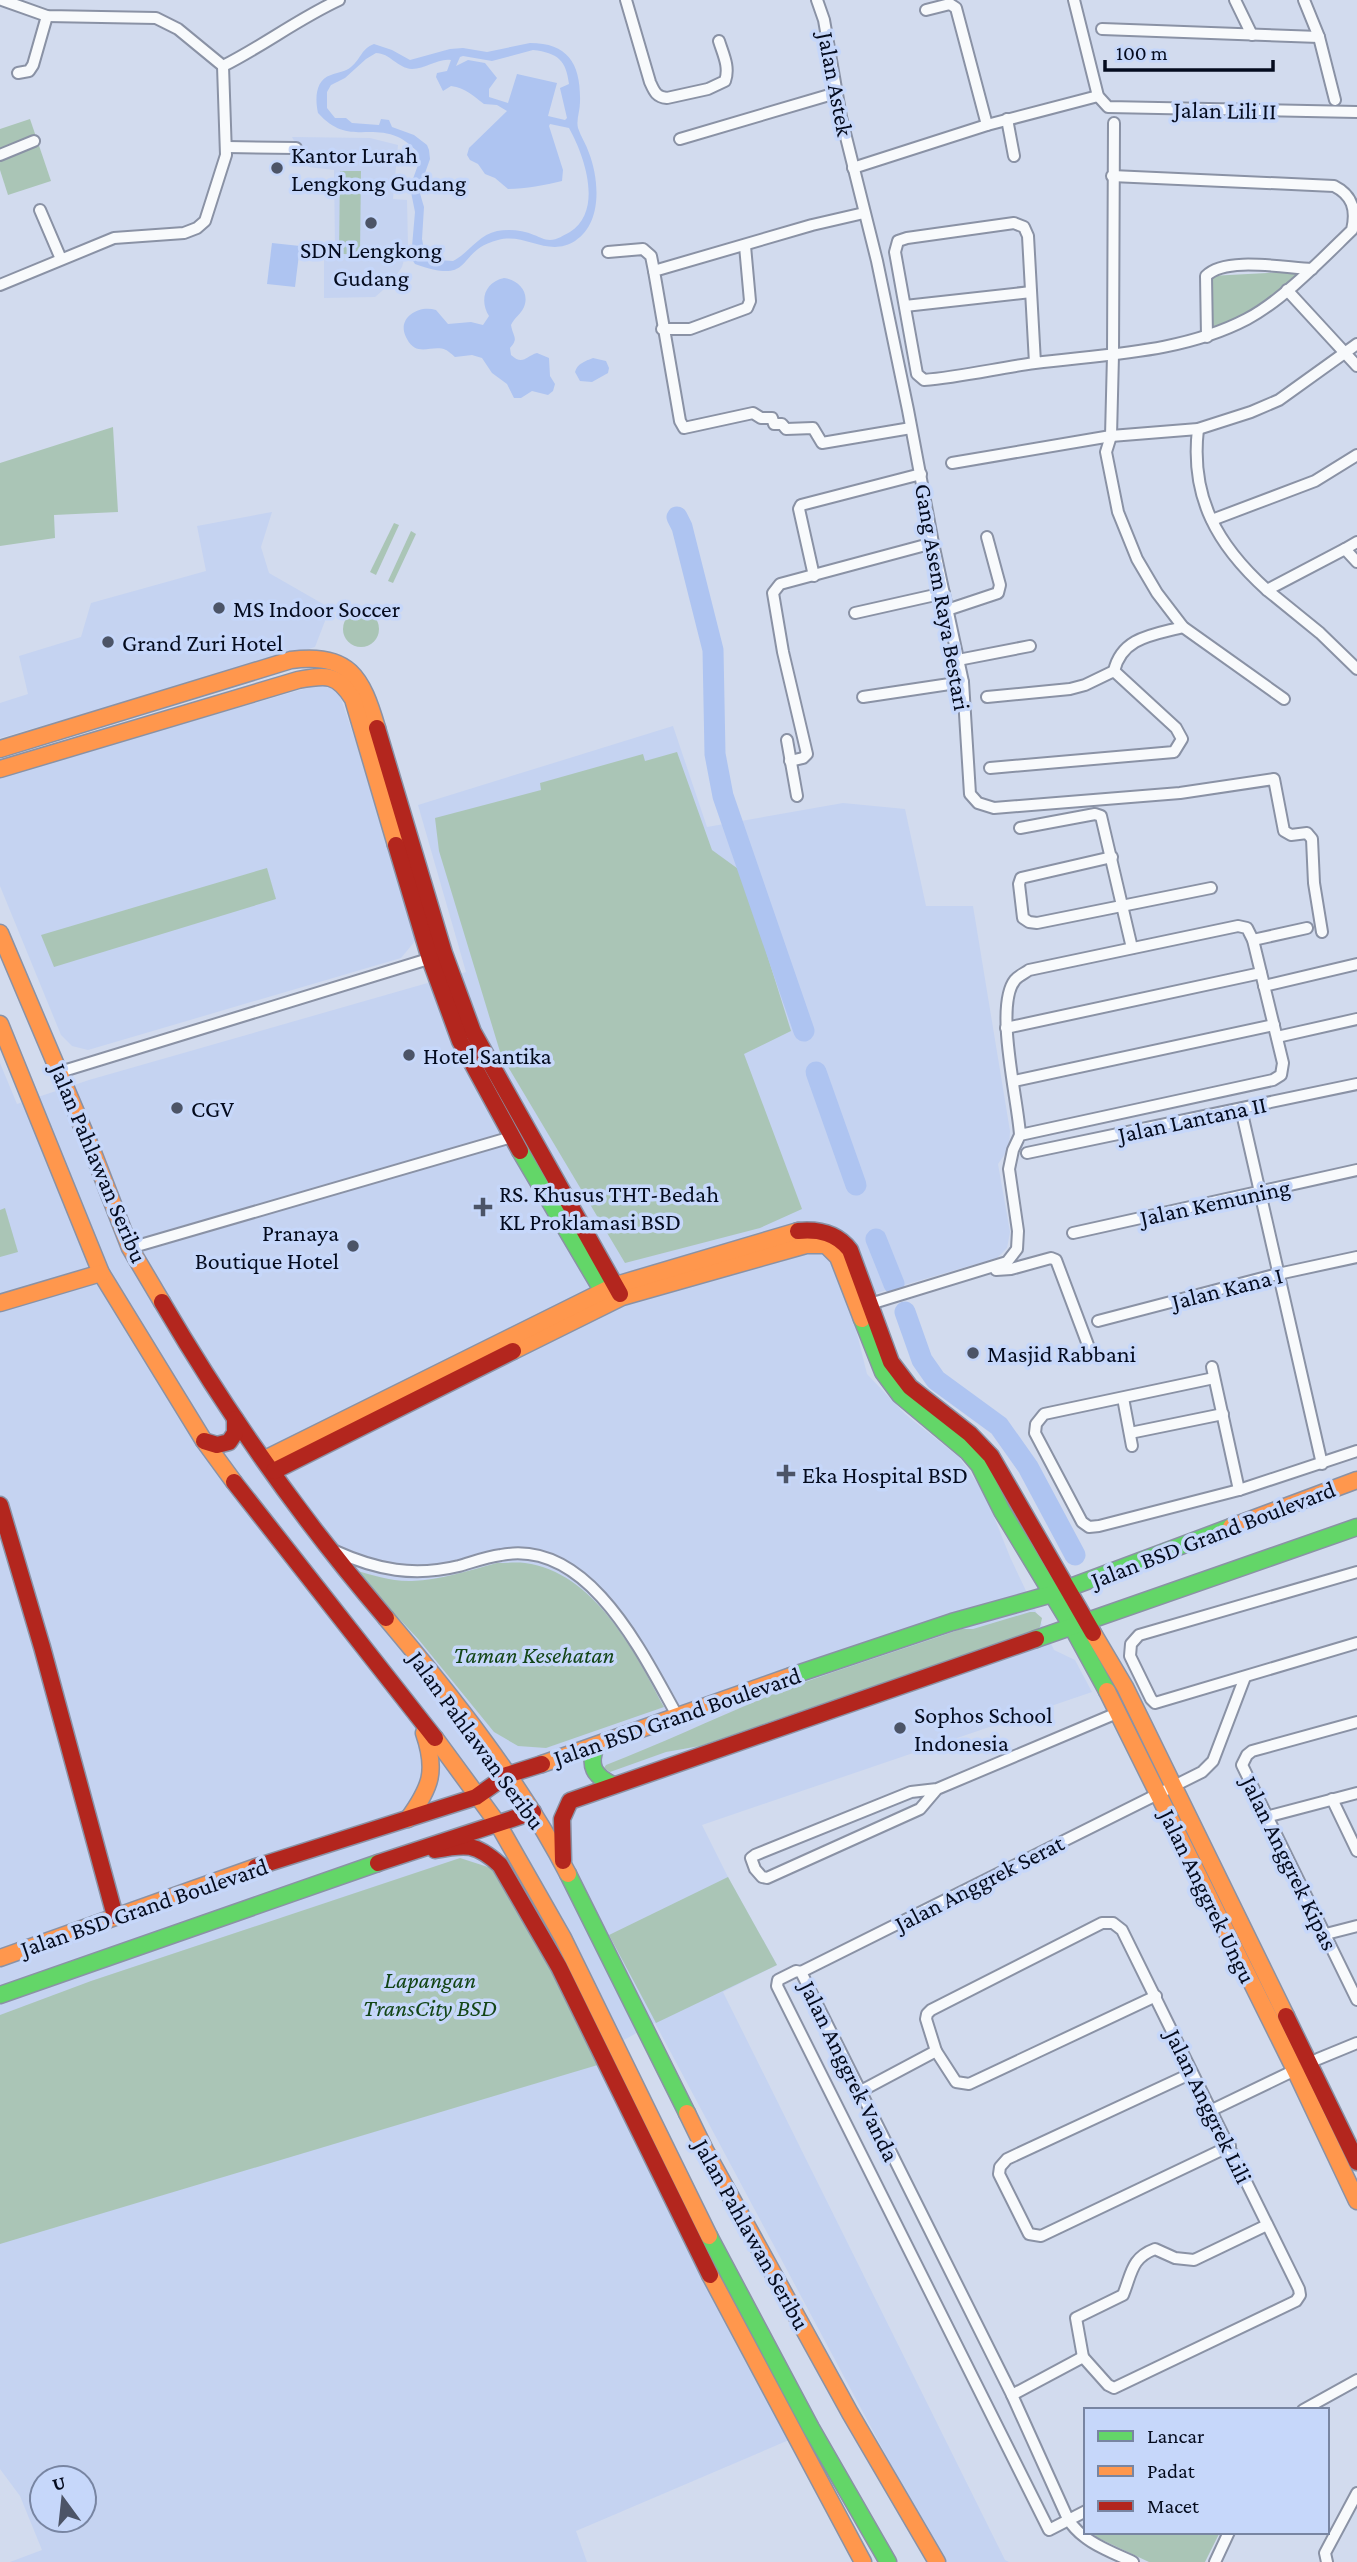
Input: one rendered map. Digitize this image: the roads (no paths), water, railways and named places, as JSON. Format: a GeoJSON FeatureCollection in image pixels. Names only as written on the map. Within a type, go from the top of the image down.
{"type":"FeatureCollection","features":[{"type":"Feature","properties":{"kind":"main road"},"geometry":{"type":"LineString","coordinates":[[0,750],[291,660],[315,656],[330,667],[353,699],[437,956],[460,1041],[512,1138],[613,1295]]}},
{"type":"Feature","properties":{"kind":"main road"},"geometry":{"type":"LineString","coordinates":[[0,769],[298,680],[330,667]]}},
{"type":"Feature","properties":{"kind":"main road","name":"Jalan Pahlawan Seribu"},"geometry":{"type":"LineString","coordinates":[[0,933],[131,1248],[186,1343],[235,1419],[331,1550],[425,1664],[533,1812],[563,1863],[705,2150],[850,2413],[937,2562]]}},
{"type":"Feature","properties":{"kind":"main road"},"geometry":{"type":"LineString","coordinates":[[437,956],[473,1032],[613,1295]]}},
{"type":"Feature","properties":{"kind":"main road","name":"Jalan Pahlawan Seribu"},"geometry":{"type":"LineString","coordinates":[[0,1024],[101,1273],[204,1441],[272,1533],[414,1710],[498,1824],[563,1938],[733,2282],[811,2428],[888,2562]]}},
{"type":"Feature","properties":{"kind":"main road"},"geometry":{"type":"LineString","coordinates":[[269,1465],[613,1295],[789,1233],[815,1229],[833,1233],[850,1250],[870,1304],[872,1328]]}},
{"type":"Feature","properties":{"kind":"main road"},"geometry":{"type":"LineString","coordinates":[[613,1295],[806,1245],[826,1245],[838,1257],[872,1328]]}},
{"type":"Feature","properties":{"kind":"main road"},"geometry":{"type":"LineString","coordinates":[[0,1303],[101,1273]]}},
{"type":"Feature","properties":{"kind":"main road","name":"Jalan Anggrek Ungu"},"geometry":{"type":"LineString","coordinates":[[872,1328],[891,1362],[910,1387],[970,1434],[990,1456],[1060,1591],[1125,1687],[1357,2162]]}},
{"type":"Feature","properties":{"kind":"main road"},"geometry":{"type":"LineString","coordinates":[[204,1441],[217,1445],[229,1442],[234,1433],[235,1419]]}},
{"type":"Feature","properties":{"kind":"main road","name":"Jalan BSD Grand Boulevard"},"geometry":{"type":"LineString","coordinates":[[0,1958],[244,1871],[476,1797],[507,1775],[821,1665],[1060,1591],[1357,1480]]}},
{"type":"Feature","properties":{"kind":"main road"},"geometry":{"type":"LineString","coordinates":[[0,1505],[42,1647],[115,1916]]}},
{"type":"Feature","properties":{"kind":"main road","name":"Jalan BSD Grand Boulevard"},"geometry":{"type":"LineString","coordinates":[[563,1863],[562,1819],[570,1801],[1357,1527]]}},
{"type":"Feature","properties":{"kind":"main road","name":"Jalan Anggrek Ungu"},"geometry":{"type":"LineString","coordinates":[[1079,1622],[1118,1713],[1357,2201]]}},
{"type":"Feature","properties":{"kind":"main road"},"geometry":{"type":"LineString","coordinates":[[397,1855],[408,1846],[402,1821],[426,1794],[433,1778],[430,1751],[414,1710]]}},
{"type":"Feature","properties":{"kind":"main road"},"geometry":{"type":"LineString","coordinates":[[596,1746],[592,1756],[593,1773],[601,1781],[613,1785]]}},
{"type":"Feature","properties":{"kind":"main road","name":"Jalan BSD Grand Boulevard"},"geometry":{"type":"LineString","coordinates":[[5,1994],[397,1855],[533,1812]]}},
{"type":"Feature","properties":{"kind":"main road"},"geometry":{"type":"LineString","coordinates":[[397,1855],[461,1845],[479,1848],[500,1865],[559,1967],[692,2241],[863,2562]]}},
{"type":"Feature","properties":{"kind":"street"},"geometry":{"type":"LineString","coordinates":[[0,285],[114,238],[161,236],[197,228],[205,221],[223,167],[226,147],[223,66],[178,29],[156,18],[47,16],[2,0]]}},
{"type":"Feature","properties":{"kind":"street"},"geometry":{"type":"LineString","coordinates":[[223,66],[256,50],[295,22],[339,0]]}},
{"type":"Feature","properties":{"kind":"street"},"geometry":{"type":"LineString","coordinates":[[626,0],[650,82],[656,94],[661,97],[708,89],[725,81],[728,74],[719,41]]}},
{"type":"Feature","properties":{"kind":"street","name":"Jalan Astek"},"geometry":{"type":"LineString","coordinates":[[817,0],[824,20],[836,93],[853,168]]}},
{"type":"Feature","properties":{"kind":"street"},"geometry":{"type":"LineString","coordinates":[[853,168],[1007,119],[1098,96],[1074,0]]}},
{"type":"Feature","properties":{"kind":"street"},"geometry":{"type":"LineString","coordinates":[[1234,0],[1252,35]]}},
{"type":"Feature","properties":{"kind":"street"},"geometry":{"type":"LineString","coordinates":[[1304,0],[1319,37],[1335,100]]}},
{"type":"Feature","properties":{"kind":"street"},"geometry":{"type":"LineString","coordinates":[[926,10],[950,4],[956,8],[987,125]]}},
{"type":"Feature","properties":{"kind":"street"},"geometry":{"type":"LineString","coordinates":[[19,74],[29,71],[33,65],[47,16]]}},
{"type":"Feature","properties":{"kind":"street"},"geometry":{"type":"LineString","coordinates":[[1102,29],[1319,37]]}},
{"type":"Feature","properties":{"kind":"street"},"geometry":{"type":"LineString","coordinates":[[680,139],[836,93]]}},
{"type":"Feature","properties":{"kind":"street","name":"Jalan Lili II"},"geometry":{"type":"LineString","coordinates":[[1098,96],[1104,104],[1115,108],[1357,112]]}},
{"type":"Feature","properties":{"kind":"street"},"geometry":{"type":"LineString","coordinates":[[1007,119],[1014,156]]}},
{"type":"Feature","properties":{"kind":"street"},"geometry":{"type":"LineString","coordinates":[[1114,123],[1111,436],[1105,452],[1126,536],[1147,577],[1182,627],[1284,699]]}},
{"type":"Feature","properties":{"kind":"street"},"geometry":{"type":"LineString","coordinates":[[0,155],[34,141]]}},
{"type":"Feature","properties":{"kind":"street"},"geometry":{"type":"LineString","coordinates":[[226,147],[296,148]]}},
{"type":"Feature","properties":{"kind":"street","name":"Gang Asem Raya Bestari"},"geometry":{"type":"LineString","coordinates":[[853,168],[877,261],[963,682],[969,789],[978,803],[994,808],[1180,793],[1274,779],[1284,831],[1291,835],[1307,833],[1312,839],[1314,883],[1322,932]]}},
{"type":"Feature","properties":{"kind":"street"},"geometry":{"type":"LineString","coordinates":[[1035,363],[1028,236],[1024,227],[1014,223],[907,237],[898,241],[895,252],[917,374],[921,379],[928,380],[1035,363],[1113,355],[1207,337],[1250,318],[1287,290],[1352,229],[1356,218],[1354,205],[1347,193],[1334,186],[1112,176]]}},
{"type":"Feature","properties":{"kind":"street"},"geometry":{"type":"LineString","coordinates":[[40,210],[61,259]]}},
{"type":"Feature","properties":{"kind":"street"},"geometry":{"type":"LineString","coordinates":[[654,271],[812,225],[864,213]]}},
{"type":"Feature","properties":{"kind":"street"},"geometry":{"type":"LineString","coordinates":[[662,329],[690,329],[747,308],[750,301],[745,246]]}},
{"type":"Feature","properties":{"kind":"street"},"geometry":{"type":"LineString","coordinates":[[608,252],[643,249],[651,256],[662,329],[680,421],[684,428],[753,412],[761,418],[772,418],[774,424],[782,424],[786,429],[813,428],[822,443],[911,428]]}},
{"type":"Feature","properties":{"kind":"street"},"geometry":{"type":"LineString","coordinates":[[1207,337],[1206,276],[1211,271],[1231,264],[1312,269]]}},
{"type":"Feature","properties":{"kind":"street"},"geometry":{"type":"LineString","coordinates":[[1287,290],[1357,366]]}},
{"type":"Feature","properties":{"kind":"street"},"geometry":{"type":"LineString","coordinates":[[905,306],[1031,292]]}},
{"type":"Feature","properties":{"kind":"street"},"geometry":{"type":"LineString","coordinates":[[952,463],[1111,436],[1198,429],[1279,400],[1357,344]]}},
{"type":"Feature","properties":{"kind":"street"},"geometry":{"type":"LineString","coordinates":[[1198,429],[1197,479],[1212,520],[1230,553],[1267,590],[1320,633],[1357,669]]}},
{"type":"Feature","properties":{"kind":"street"},"geometry":{"type":"LineString","coordinates":[[1212,520],[1315,481],[1357,455]]}},
{"type":"Feature","properties":{"kind":"street"},"geometry":{"type":"LineString","coordinates":[[814,576],[799,509],[801,505],[921,474]]}},
{"type":"Feature","properties":{"kind":"street"},"geometry":{"type":"LineString","coordinates":[[947,610],[998,593],[1000,585],[987,537]]}},
{"type":"Feature","properties":{"kind":"street"},"geometry":{"type":"LineString","coordinates":[[1267,590],[1357,542]]}},
{"type":"Feature","properties":{"kind":"street"},"geometry":{"type":"LineString","coordinates":[[790,761],[803,758],[807,754],[783,652],[774,593],[779,584],[933,543]]}},
{"type":"Feature","properties":{"kind":"street"},"geometry":{"type":"LineString","coordinates":[[1345,550],[1357,562]]}},
{"type":"Feature","properties":{"kind":"street"},"geometry":{"type":"LineString","coordinates":[[855,613],[943,593]]}},
{"type":"Feature","properties":{"kind":"street"},"geometry":{"type":"LineString","coordinates":[[1115,671],[1118,657],[1129,645],[1182,627]]}},
{"type":"Feature","properties":{"kind":"street"},"geometry":{"type":"LineString","coordinates":[[958,660],[1030,646]]}},
{"type":"Feature","properties":{"kind":"street"},"geometry":{"type":"LineString","coordinates":[[987,697],[1070,689],[1115,671]]}},
{"type":"Feature","properties":{"kind":"street"},"geometry":{"type":"LineString","coordinates":[[990,768],[1174,752],[1182,739],[1175,728],[1115,671]]}},
{"type":"Feature","properties":{"kind":"street"},"geometry":{"type":"LineString","coordinates":[[863,697],[963,682]]}},
{"type":"Feature","properties":{"kind":"street"},"geometry":{"type":"LineString","coordinates":[[787,740],[797,796]]}},
{"type":"Feature","properties":{"kind":"street"},"geometry":{"type":"LineString","coordinates":[[1020,828],[1095,814],[1101,816],[1132,948]]}},
{"type":"Feature","properties":{"kind":"street"},"geometry":{"type":"LineString","coordinates":[[1112,857],[1021,878],[1019,884],[1023,918],[1037,923],[1211,888]]}},
{"type":"Feature","properties":{"kind":"street"},"geometry":{"type":"LineString","coordinates":[[870,1304],[986,1270],[1007,1262],[1017,1249],[1018,1231],[1009,1169],[1020,1135],[1006,1028],[1007,998],[1016,980],[1028,970],[1238,926],[1247,928],[1254,940],[1283,1063],[1281,1075],[1273,1080],[1020,1135]]}},
{"type":"Feature","properties":{"kind":"street"},"geometry":{"type":"LineString","coordinates":[[1254,940],[1307,928]]}},
{"type":"Feature","properties":{"kind":"street"},"geometry":{"type":"LineString","coordinates":[[60,1072],[437,956]]}},
{"type":"Feature","properties":{"kind":"street"},"geometry":{"type":"LineString","coordinates":[[1264,986],[1357,964]]}},
{"type":"Feature","properties":{"kind":"street"},"geometry":{"type":"LineString","coordinates":[[1006,1028],[1261,973]]}},
{"type":"Feature","properties":{"kind":"street"},"geometry":{"type":"LineString","coordinates":[[1014,1082],[1275,1031],[1357,1019]]}},
{"type":"Feature","properties":{"kind":"street","name":"Jalan Lantana II"},"geometry":{"type":"LineString","coordinates":[[1027,1153],[1357,1084]]}},
{"type":"Feature","properties":{"kind":"street"},"geometry":{"type":"LineString","coordinates":[[1241,1109],[1322,1464]]}},
{"type":"Feature","properties":{"kind":"street"},"geometry":{"type":"LineString","coordinates":[[131,1248],[512,1138]]}},
{"type":"Feature","properties":{"kind":"street","name":"Jalan Kemuning"},"geometry":{"type":"LineString","coordinates":[[1073,1233],[1357,1170]]}},
{"type":"Feature","properties":{"kind":"street","name":"Jalan Kana I"},"geometry":{"type":"LineString","coordinates":[[1098,1321],[1278,1274],[1357,1257]]}},
{"type":"Feature","properties":{"kind":"street"},"geometry":{"type":"LineString","coordinates":[[986,1270],[1011,1269],[1051,1258],[1056,1260],[1088,1345]]}},
{"type":"Feature","properties":{"kind":"street"},"geometry":{"type":"LineString","coordinates":[[1239,1490],[1213,1373],[1123,1398],[1044,1415],[1036,1424],[1035,1433],[1082,1522],[1089,1527],[1239,1490],[1357,1451]]}},
{"type":"Feature","properties":{"kind":"street"},"geometry":{"type":"LineString","coordinates":[[1123,1398],[1132,1446]]}},
{"type":"Feature","properties":{"kind":"street"},"geometry":{"type":"LineString","coordinates":[[1130,1433],[1223,1414]]}},
{"type":"Feature","properties":{"kind":"street"},"geometry":{"type":"LineString","coordinates":[[331,1550],[378,1567],[406,1572],[433,1571],[504,1554],[525,1554],[559,1564],[601,1596],[634,1639],[678,1717]]}},
{"type":"Feature","properties":{"kind":"street"},"geometry":{"type":"LineString","coordinates":[[1357,1572],[1139,1635],[1131,1644],[1130,1656],[1151,1699],[1156,1703],[1357,1643]]}},
{"type":"Feature","properties":{"kind":"street","name":"Jalan Anggrek Serat"},"geometry":{"type":"LineString","coordinates":[[799,1972],[1202,1772],[1213,1761],[1245,1677]]}},
{"type":"Feature","properties":{"kind":"street"},"geometry":{"type":"LineString","coordinates":[[937,1789],[920,1809],[767,1878],[762,1877],[755,1868],[751,1858],[755,1855],[911,1792],[937,1789],[1118,1713]]}},
{"type":"Feature","properties":{"kind":"street","name":"Jalan Anggrek Kipas"},"geometry":{"type":"LineString","coordinates":[[1357,1721],[1252,1751],[1242,1765],[1357,1999]]}},
{"type":"Feature","properties":{"kind":"street"},"geometry":{"type":"LineString","coordinates":[[1266,1817],[1357,1793]]}},
{"type":"Feature","properties":{"kind":"street"},"geometry":{"type":"LineString","coordinates":[[1332,1799],[1357,1851]]}},
{"type":"Feature","properties":{"kind":"street","name":"Jalan Anggrek Lili"},"geometry":{"type":"LineString","coordinates":[[936,2051],[926,2014],[1102,1923],[1113,1923],[1122,1930],[1156,1996],[1299,2289],[1300,2295],[1296,2301],[1114,2388],[1108,2385],[1083,2357]]}},
{"type":"Feature","properties":{"kind":"street"},"geometry":{"type":"LineString","coordinates":[[1326,1934],[1357,1926]]}},
{"type":"Feature","properties":{"kind":"street","name":"Jalan Anggrek Vanda"},"geometry":{"type":"LineString","coordinates":[[799,1972],[1012,2395],[1068,2519],[1049,2530],[777,1986],[778,1980],[799,1972]]}},
{"type":"Feature","properties":{"kind":"street"},"geometry":{"type":"LineString","coordinates":[[859,2092],[936,2051],[956,2082],[969,2084],[1156,1996]]}},
{"type":"Feature","properties":{"kind":"street"},"geometry":{"type":"LineString","coordinates":[[1212,2110],[1357,2043]]}},
{"type":"Feature","properties":{"kind":"street"},"geometry":{"type":"LineString","coordinates":[[1192,2073],[1007,2159],[1000,2166],[999,2174],[1029,2234],[1041,2236],[1230,2146]]}},
{"type":"Feature","properties":{"kind":"street"},"geometry":{"type":"LineString","coordinates":[[1012,2395],[1083,2357],[1076,2319],[1123,2294],[1135,2262],[1143,2254],[1155,2249],[1175,2258],[1194,2260],[1267,2225]]}},
{"type":"Feature","properties":{"kind":"street"},"geometry":{"type":"LineString","coordinates":[[1307,2408],[1357,2380]]}},
{"type":"Feature","properties":{"kind":"street"},"geometry":{"type":"LineString","coordinates":[[1327,2562],[1325,2553],[1357,2494]]}},
{"type":"Feature","properties":{"kind":"street"},"geometry":{"type":"LineString","coordinates":[[1084,2512],[1068,2519],[1082,2536],[1133,2562]]}},
{"type":"Feature","properties":{"kind":"street"},"geometry":{"type":"LineString","coordinates":[[1215,2562],[1228,2534]]}},
{"type":"Feature","properties":{"kind":"waterway"},"geometry":{"type":"LineString","coordinates":[[677,517],[682,527],[713,650],[715,754],[723,796],[804,1031]]}},
{"type":"Feature","properties":{"kind":"waterway"},"geometry":{"type":"LineString","coordinates":[[816,1072],[856,1185]]}},
{"type":"Feature","properties":{"kind":"waterway"},"geometry":{"type":"LineString","coordinates":[[876,1239],[894,1284]]}},
{"type":"Feature","properties":{"kind":"waterway"},"geometry":{"type":"LineString","coordinates":[[905,1312],[922,1360],[936,1380],[999,1426],[1028,1467],[1075,1555]]}},
{"type":"Feature","properties":{"kind":"place","name":"Kantor Lurah Lengkong Gudang"},"geometry":{"type":"Point","coordinates":[277,168]}},
{"type":"Feature","properties":{"kind":"place","name":"SDN Lengkong Gudang"},"geometry":{"type":"Point","coordinates":[371,223]}},
{"type":"Feature","properties":{"kind":"place","name":"MS Indoor Soccer"},"geometry":{"type":"Point","coordinates":[219,608]}},
{"type":"Feature","properties":{"kind":"place","name":"Grand Zuri Hotel"},"geometry":{"type":"Point","coordinates":[108,642]}},
{"type":"Feature","properties":{"kind":"place","name":"Hotel Santika"},"geometry":{"type":"Point","coordinates":[409,1055]}},
{"type":"Feature","properties":{"kind":"place","name":"CGV"},"geometry":{"type":"Point","coordinates":[177,1108]}},
{"type":"Feature","properties":{"kind":"place","name":"RS. Khusus THT-Bedah KL Proklamasi BSD"},"geometry":{"type":"Point","coordinates":[483,1207]}},
{"type":"Feature","properties":{"kind":"place","name":"Pranaya Boutique Hotel"},"geometry":{"type":"Point","coordinates":[353,1246]}},
{"type":"Feature","properties":{"kind":"place","name":"Masjid Rabbani"},"geometry":{"type":"Point","coordinates":[973,1353]}},
{"type":"Feature","properties":{"kind":"place","name":"Eka Hospital BSD"},"geometry":{"type":"Point","coordinates":[786,1474]}},
{"type":"Feature","properties":{"kind":"place","name":"Sophos School Indonesia"},"geometry":{"type":"Point","coordinates":[900,1728]}},
{"type":"Feature","properties":{"kind":"park label","name":"Taman Kesehatan"},"geometry":{"type":"Point","coordinates":[534,1654]}},
{"type":"Feature","properties":{"kind":"park label","name":"Lapangan TransCity BSD"},"geometry":{"type":"Point","coordinates":[430,1993]}}]}
